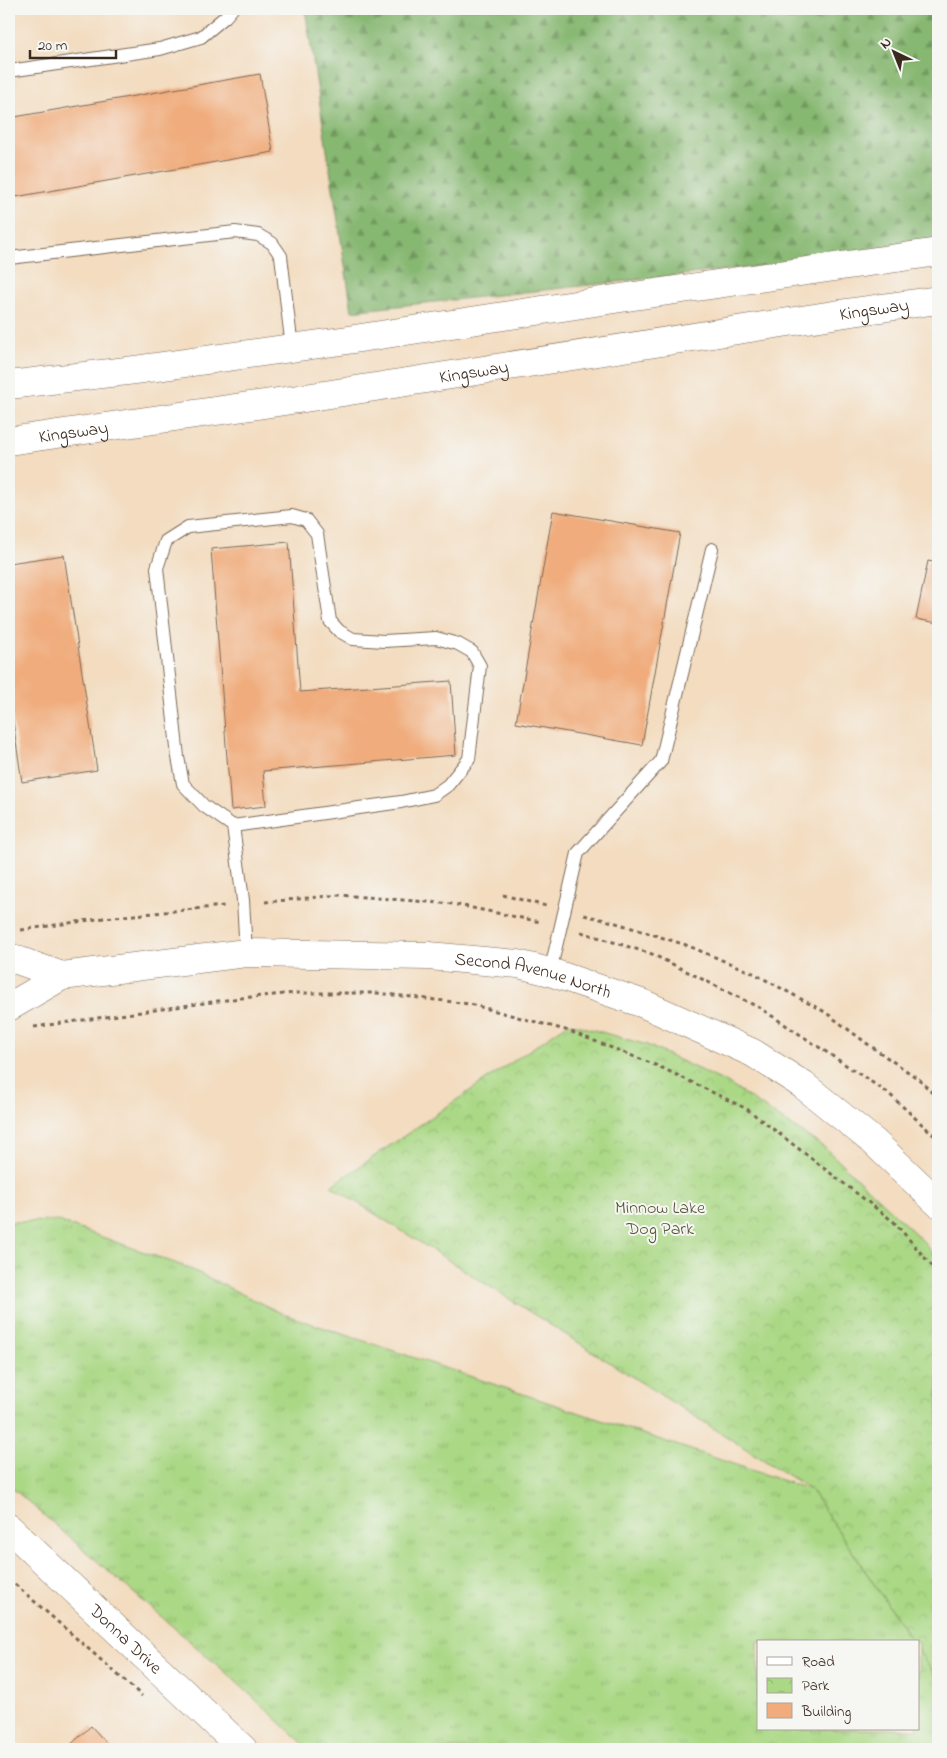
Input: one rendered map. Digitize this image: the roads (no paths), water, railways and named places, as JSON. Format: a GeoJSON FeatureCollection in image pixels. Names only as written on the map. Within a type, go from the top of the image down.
{"type":"FeatureCollection","features":[{"type":"Feature","properties":{"kind":"main road"},"geometry":{"type":"LineString","coordinates":[[9,385],[292,348],[938,252]]}},
{"type":"Feature","properties":{"kind":"main road","name":"Kingsway"},"geometry":{"type":"LineString","coordinates":[[9,441],[938,300]]}},
{"type":"Feature","properties":{"kind":"main road","name":"Second Avenue North"},"geometry":{"type":"LineString","coordinates":[[9,1007],[62,976],[246,953],[429,956],[518,964],[550,972],[644,1004],[753,1053],[802,1085],[874,1142],[938,1203]]}},
{"type":"Feature","properties":{"kind":"main road","name":"Second Avenue North"},"geometry":{"type":"LineString","coordinates":[[9,957],[62,976]]}},
{"type":"Feature","properties":{"kind":"main road","name":"Donna Drive"},"geometry":{"type":"LineString","coordinates":[[9,1528],[244,1749]]}},
{"type":"Feature","properties":{"kind":"lane"},"geometry":{"type":"LineString","coordinates":[[9,71],[160,49],[202,37],[232,9]]}},
{"type":"Feature","properties":{"kind":"lane"},"geometry":{"type":"LineString","coordinates":[[9,258],[235,232],[258,235],[272,242],[281,256],[292,348]]}},
{"type":"Feature","properties":{"kind":"lane"},"geometry":{"type":"LineString","coordinates":[[233,826],[401,802],[434,795],[448,785],[470,758],[480,666],[472,652],[458,644],[436,638],[384,641],[353,639],[338,631],[330,621],[317,534],[306,520],[292,516],[188,527],[166,541],[157,568],[178,757],[183,784],[204,806],[233,826],[243,900],[246,953]]}},
{"type":"Feature","properties":{"kind":"lane"},"geometry":{"type":"LineString","coordinates":[[550,972],[578,852],[661,761],[712,549]]}},
{"type":"Feature","properties":{"kind":"park label","name":"Minnow Lake Dog Park"},"geometry":{"type":"Point","coordinates":[660,1217]}}]}
